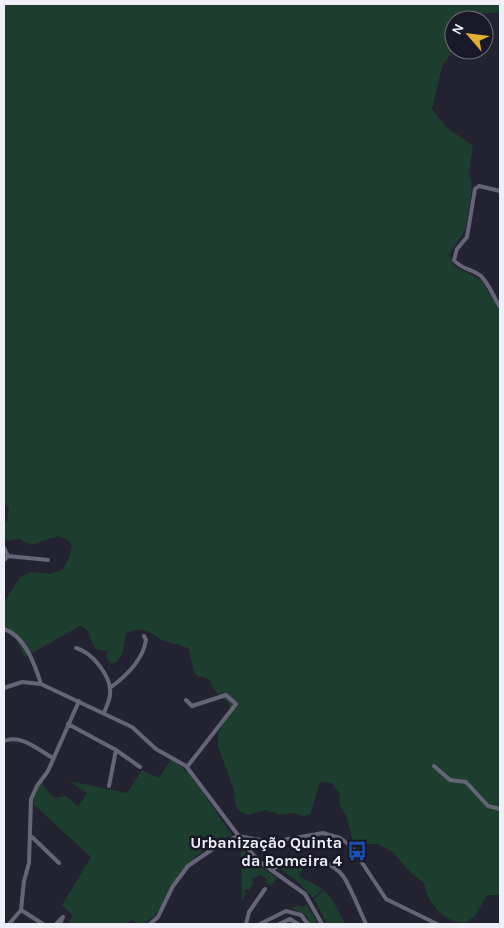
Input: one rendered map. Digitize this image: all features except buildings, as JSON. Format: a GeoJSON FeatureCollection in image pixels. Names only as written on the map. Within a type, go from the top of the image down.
{"type":"FeatureCollection","features":[{"type":"Feature","properties":{"kind":"street"},"geometry":{"type":"LineString","coordinates":[[500,191],[479,186],[475,189],[467,237],[457,249],[454,260],[457,265],[479,274],[485,280],[500,307]]}},
{"type":"Feature","properties":{"kind":"street"},"geometry":{"type":"LineString","coordinates":[[4,548],[8,556]]}},
{"type":"Feature","properties":{"kind":"street"},"geometry":{"type":"LineString","coordinates":[[4,560],[8,556]]}},
{"type":"Feature","properties":{"kind":"street"},"geometry":{"type":"LineString","coordinates":[[8,556],[48,560]]}},
{"type":"Feature","properties":{"kind":"street"},"geometry":{"type":"LineString","coordinates":[[4,629],[16,637],[33,661],[41,684]]}},
{"type":"Feature","properties":{"kind":"street"},"geometry":{"type":"LineString","coordinates":[[110,688],[129,671],[143,653],[146,640],[144,636]]}},
{"type":"Feature","properties":{"kind":"street"},"geometry":{"type":"LineString","coordinates":[[76,648],[86,650],[98,662],[110,688],[111,692],[104,713]]}},
{"type":"Feature","properties":{"kind":"street"},"geometry":{"type":"LineString","coordinates":[[4,688],[22,682],[41,684],[79,700],[132,727],[156,749],[187,768],[260,862],[305,894],[322,924]]}},
{"type":"Feature","properties":{"kind":"street"},"geometry":{"type":"LineString","coordinates":[[186,700],[192,706],[226,695],[236,704],[187,768]]}},
{"type":"Feature","properties":{"kind":"street"},"geometry":{"type":"LineString","coordinates":[[9,924],[20,910],[32,836],[32,799],[54,758],[79,700]]}},
{"type":"Feature","properties":{"kind":"street"},"geometry":{"type":"LineString","coordinates":[[68,724],[116,750],[140,767]]}},
{"type":"Feature","properties":{"kind":"street"},"geometry":{"type":"LineString","coordinates":[[4,741],[12,738],[24,741],[54,758]]}},
{"type":"Feature","properties":{"kind":"street"},"geometry":{"type":"LineString","coordinates":[[109,786],[116,750]]}},
{"type":"Feature","properties":{"kind":"street"},"geometry":{"type":"LineString","coordinates":[[434,766],[450,780],[466,782],[488,806],[500,809]]}},
{"type":"Feature","properties":{"kind":"street"},"geometry":{"type":"LineString","coordinates":[[150,924],[158,917],[173,886],[188,866],[207,851],[238,836],[272,842],[323,833],[340,838],[351,846],[386,899],[437,924]]}},
{"type":"Feature","properties":{"kind":"street"},"geometry":{"type":"LineString","coordinates":[[32,836],[58,863]]}},
{"type":"Feature","properties":{"kind":"street"},"geometry":{"type":"LineString","coordinates":[[271,870],[286,862],[306,860],[329,865],[344,877],[366,924]]}},
{"type":"Feature","properties":{"kind":"street"},"geometry":{"type":"LineString","coordinates":[[246,924],[248,912],[265,889]]}},
{"type":"Feature","properties":{"kind":"street"},"geometry":{"type":"LineString","coordinates":[[20,910],[43,924]]}},
{"type":"Feature","properties":{"kind":"street"},"geometry":{"type":"LineString","coordinates":[[260,924],[286,911],[301,915],[308,924]]}},
{"type":"Feature","properties":{"kind":"street"},"geometry":{"type":"LineString","coordinates":[[56,924],[63,917],[60,924]]}},
{"type":"Feature","properties":{"kind":"street"},"geometry":{"type":"LineString","coordinates":[[279,924],[290,919],[298,924]]}},
{"type":"Feature","properties":{"kind":"green space"},"geometry":{"type":"Polygon","coordinates":[[[4,4],[500,4],[500,12],[494,13],[494,10],[444,10],[444,60],[447,60],[442,67],[432,109],[446,127],[473,146],[469,172],[472,188],[465,230],[449,254],[454,266],[481,280],[500,311],[500,895],[487,895],[475,916],[465,923],[457,922],[443,915],[432,904],[424,883],[410,872],[393,852],[377,844],[358,844],[353,841],[346,816],[340,806],[339,793],[332,783],[320,782],[310,815],[304,816],[293,813],[282,815],[265,810],[249,815],[240,812],[236,807],[233,787],[218,746],[218,733],[230,710],[229,704],[214,690],[209,679],[197,676],[189,649],[161,640],[145,630],[134,631],[126,633],[123,652],[116,663],[110,663],[107,658],[107,651],[96,649],[86,629],[80,626],[25,657],[11,630],[4,625],[4,603],[20,577],[32,572],[51,574],[63,569],[69,558],[72,546],[69,541],[58,536],[31,545],[20,539],[4,541],[4,522],[7,521],[9,508],[4,502],[4,4]]]}},
{"type":"Feature","properties":{"kind":"green space"},"geometry":{"type":"Polygon","coordinates":[[[172,758],[192,777],[232,835],[208,848],[187,865],[181,872],[160,910],[146,922],[137,924],[134,919],[123,924],[67,924],[73,916],[62,905],[91,857],[34,805],[33,799],[41,782],[54,798],[66,796],[78,806],[87,793],[69,781],[127,793],[142,770],[159,778],[172,758]]]}},
{"type":"Feature","properties":{"kind":"green space"},"geometry":{"type":"Polygon","coordinates":[[[243,849],[258,865],[277,878],[271,886],[265,882],[267,879],[259,874],[256,878],[254,877],[252,880],[254,882],[249,890],[246,889],[244,891],[246,893],[242,901],[241,851],[243,849]]]}},
{"type":"Feature","properties":{"kind":"green space"},"geometry":{"type":"Polygon","coordinates":[[[303,863],[317,866],[315,870],[305,865],[299,876],[323,889],[313,898],[299,883],[281,869],[284,866],[303,863]]]}},
{"type":"Feature","properties":{"kind":"green space"},"geometry":{"type":"Polygon","coordinates":[[[324,890],[332,899],[345,924],[327,924],[314,899],[324,890]]]}},
{"type":"Feature","properties":{"kind":"green space"},"geometry":{"type":"Polygon","coordinates":[[[307,904],[318,924],[310,924],[307,916],[293,909],[296,905],[302,907],[307,904]]]}},
{"type":"Feature","properties":{"kind":"place","name":"Urbanização Quinta da Romeira 4"},"geometry":{"type":"Point","coordinates":[357,851]}}]}
